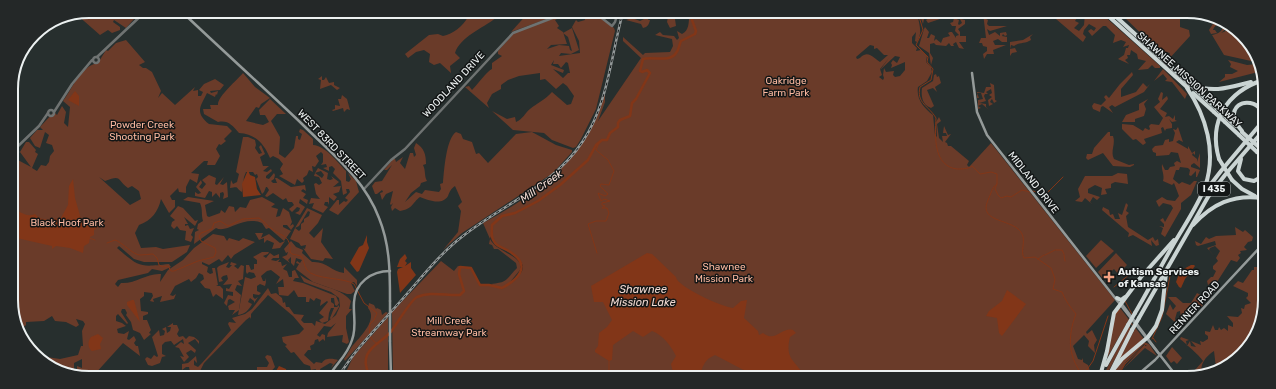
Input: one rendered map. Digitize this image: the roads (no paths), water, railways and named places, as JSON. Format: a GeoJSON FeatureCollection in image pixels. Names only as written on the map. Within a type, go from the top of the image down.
{"type":"FeatureCollection","features":[{"type":"Feature","properties":{"kind":"highway","name":"SHAWNEE MISSION PARKWAY"},"geometry":{"type":"LineString","coordinates":[[1110,18],[1187,88],[1215,110]]}},
{"type":"Feature","properties":{"kind":"highway","name":"SHAWNEE MISSION PARKWAY"},"geometry":{"type":"LineString","coordinates":[[1118,18],[1187,81],[1215,110],[1258,149]]}},
{"type":"Feature","properties":{"kind":"highway"},"geometry":{"type":"LineString","coordinates":[[1187,81],[1204,89],[1217,90],[1258,81]]}},
{"type":"Feature","properties":{"kind":"highway"},"geometry":{"type":"LineString","coordinates":[[1258,82],[1249,85],[1237,93],[1223,110],[1216,135],[1219,159],[1232,180],[1246,191],[1258,197]]}},
{"type":"Feature","properties":{"kind":"highway"},"geometry":{"type":"LineString","coordinates":[[1187,88],[1203,115],[1208,141],[1208,174],[1199,200]]}},
{"type":"Feature","properties":{"kind":"highway"},"geometry":{"type":"LineString","coordinates":[[1241,132],[1235,122],[1234,114],[1238,106],[1247,102],[1256,105],[1258,108]]}},
{"type":"Feature","properties":{"kind":"highway"},"geometry":{"type":"LineString","coordinates":[[1255,130],[1258,124]]}},
{"type":"Feature","properties":{"kind":"highway","name":"I 435"},"geometry":{"type":"LineString","coordinates":[[1103,371],[1199,200],[1258,127]]}},
{"type":"Feature","properties":{"kind":"highway","name":"I 435"},"geometry":{"type":"LineString","coordinates":[[1111,371],[1189,229],[1216,185],[1258,138]]}},
{"type":"Feature","properties":{"kind":"highway"},"geometry":{"type":"LineString","coordinates":[[1243,154],[1238,167],[1241,176],[1252,181],[1258,179]]}},
{"type":"Feature","properties":{"kind":"highway"},"geometry":{"type":"LineString","coordinates":[[1189,229],[1208,211],[1226,200],[1241,197],[1258,199]]}},
{"type":"Feature","properties":{"kind":"highway"},"geometry":{"type":"LineString","coordinates":[[1102,371],[1107,351],[1113,315],[1125,297],[1173,241],[1186,222]]}},
{"type":"Feature","properties":{"kind":"highway"},"geometry":{"type":"LineString","coordinates":[[1112,371],[1122,359],[1147,338],[1156,326],[1161,315],[1163,286],[1167,269]]}},
{"type":"Feature","properties":{"kind":"highway"},"geometry":{"type":"LineString","coordinates":[[1117,298],[1121,300],[1125,297]]}},
{"type":"Feature","properties":{"kind":"main road","name":"WEST 83RD STREET"},"geometry":{"type":"LineString","coordinates":[[188,18],[336,157],[364,189],[374,206],[388,247],[390,270],[391,371]]}},
{"type":"Feature","properties":{"kind":"main road","name":"MIDLAND DRIVE"},"geometry":{"type":"LineString","coordinates":[[972,73],[977,112],[987,135],[1173,371]]}},
{"type":"Feature","properties":{"kind":"main road","name":"RENNER ROAD"},"geometry":{"type":"LineString","coordinates":[[1142,371],[1160,355],[1258,249]]}},
{"type":"Feature","properties":{"kind":"main road"},"geometry":{"type":"LineString","coordinates":[[333,371],[346,353],[353,338],[355,324],[355,295],[359,287],[372,275],[390,270]]}},
{"type":"Feature","properties":{"kind":"main road","name":"MIDLAND DRIVE"},"geometry":{"type":"LineString","coordinates":[[1108,288],[1120,304]]}},
{"type":"Feature","properties":{"kind":"street"},"geometry":{"type":"LineString","coordinates":[[18,148],[44,120],[48,113],[66,96],[72,84],[88,66],[138,18]]}},
{"type":"Feature","properties":{"kind":"street","name":"WOODLAND DRIVE"},"geometry":{"type":"LineString","coordinates":[[364,189],[391,160],[405,149],[513,33],[552,18]]}},
{"type":"Feature","properties":{"kind":"street"},"geometry":{"type":"LineString","coordinates":[[601,18],[609,25],[613,25],[616,18]]}},
{"type":"Feature","properties":{"kind":"street"},"geometry":{"type":"LineString","coordinates":[[93,62],[98,63],[98,58]]}},
{"type":"Feature","properties":{"kind":"street"},"geometry":{"type":"LineString","coordinates":[[44,120],[51,116],[57,106]]}},
{"type":"Feature","properties":{"kind":"street"},"geometry":{"type":"LineString","coordinates":[[48,113],[51,116]]}},
{"type":"Feature","properties":{"kind":"water"},"geometry":{"type":"Polygon","coordinates":[[[75,91],[79,96],[79,106],[68,100],[75,91]]]}},
{"type":"Feature","properties":{"kind":"water"},"geometry":{"type":"Polygon","coordinates":[[[248,170],[250,175],[255,177],[257,189],[261,195],[243,197],[242,184],[248,170]]]}},
{"type":"Feature","properties":{"kind":"water"},"geometry":{"type":"Polygon","coordinates":[[[73,179],[75,198],[81,219],[100,225],[94,230],[94,235],[90,237],[89,243],[84,246],[83,253],[70,248],[56,246],[52,249],[52,246],[18,238],[18,211],[26,215],[35,214],[39,218],[52,221],[54,219],[61,218],[68,205],[69,186],[73,179]]]}},
{"type":"Feature","properties":{"kind":"water"},"geometry":{"type":"Polygon","coordinates":[[[367,235],[369,248],[359,271],[357,272],[350,263],[359,247],[363,245],[367,235]]]}},
{"type":"Feature","properties":{"kind":"water","name":"Shawnee Mission Lake"},"geometry":{"type":"Polygon","coordinates":[[[647,253],[652,254],[676,277],[683,286],[710,300],[733,308],[741,301],[747,300],[744,318],[758,331],[759,335],[763,333],[767,336],[775,336],[785,331],[793,330],[796,333],[790,337],[789,351],[792,360],[801,371],[746,371],[715,355],[704,363],[702,371],[673,371],[671,364],[676,356],[672,348],[660,335],[652,331],[643,337],[633,331],[613,345],[612,360],[609,361],[595,352],[595,350],[598,346],[599,333],[607,327],[612,320],[603,302],[594,302],[591,286],[647,253]]]}},
{"type":"Feature","properties":{"kind":"water"},"geometry":{"type":"Polygon","coordinates":[[[405,254],[407,258],[405,261],[407,263],[405,266],[411,262],[411,268],[416,275],[400,293],[397,272],[398,269],[403,267],[397,267],[400,259],[405,254]]]}},
{"type":"Feature","properties":{"kind":"water"},"geometry":{"type":"Polygon","coordinates":[[[1191,265],[1195,266],[1185,279],[1181,288],[1176,282],[1180,271],[1191,265]]]}},
{"type":"Feature","properties":{"kind":"water"},"geometry":{"type":"Polygon","coordinates":[[[1007,290],[1026,304],[1002,336],[999,333],[997,318],[986,316],[989,311],[1002,301],[1007,290]]]}},
{"type":"Feature","properties":{"kind":"water"},"geometry":{"type":"Polygon","coordinates":[[[134,300],[140,322],[127,305],[127,302],[134,300]]]}},
{"type":"Feature","properties":{"kind":"water"},"geometry":{"type":"Polygon","coordinates":[[[98,334],[103,338],[100,344],[101,349],[92,351],[88,344],[89,340],[91,337],[98,334]]]}},
{"type":"Feature","properties":{"kind":"water"},"geometry":{"type":"Polygon","coordinates":[[[279,366],[286,369],[287,371],[276,371],[279,366]]]}},
{"type":"Feature","properties":{"kind":"waterway","name":"Mill Creek"},"geometry":{"type":"LineString","coordinates":[[368,371],[366,358],[369,351],[390,333],[414,299],[427,294],[460,295],[464,291],[459,274],[460,267],[471,268],[480,285],[489,285],[502,288],[517,277],[520,273],[521,264],[511,252],[493,241],[492,225],[502,216],[515,213],[538,201],[560,185],[588,160],[596,145],[602,140],[607,140],[610,133],[618,127],[620,120],[630,116],[632,103],[636,99],[650,73],[647,70],[642,72],[640,71],[643,59],[665,59],[673,56],[678,50],[681,41],[695,34],[696,31],[692,20],[693,18]]}},
{"type":"Feature","properties":{"kind":"waterway"},"geometry":{"type":"LineString","coordinates":[[919,18],[923,30],[916,45],[928,57],[927,62],[933,69],[931,80],[920,87],[919,92],[921,101],[936,118],[935,133],[937,149],[940,156],[943,162],[949,167],[961,169],[972,166],[980,174],[991,172],[997,174],[997,184],[992,191],[986,208],[988,213],[992,217],[1018,229],[1023,237],[1024,258],[1035,257],[1051,268],[1055,279],[1053,289],[1062,292],[1076,314],[1070,339],[1072,355],[1079,371]]}},
{"type":"Feature","properties":{"kind":"waterway"},"geometry":{"type":"LineString","coordinates":[[597,253],[588,224],[596,221],[606,221],[609,213],[607,208],[602,208],[605,206],[602,205],[602,203],[610,201],[604,199],[601,201],[598,193],[605,196],[608,194],[600,186],[601,184],[609,185],[614,171],[608,160],[596,150],[599,143]]}},
{"type":"Feature","properties":{"kind":"waterway"},"geometry":{"type":"LineString","coordinates":[[1033,191],[1042,194],[1047,193],[1063,177]]}},
{"type":"Feature","properties":{"kind":"waterway"},"geometry":{"type":"LineString","coordinates":[[997,184],[995,189],[1001,198],[1007,196],[1011,197],[1022,190],[1030,192]]}},
{"type":"Feature","properties":{"kind":"waterway"},"geometry":{"type":"LineString","coordinates":[[107,243],[115,240],[137,254],[153,254],[157,258],[159,265],[163,267],[168,266],[171,271],[174,271],[198,261],[214,257],[216,252],[215,248],[201,241],[199,236],[201,233],[212,229],[214,223],[220,221],[228,226],[243,219],[259,218],[270,228],[287,239],[290,246],[290,252],[301,256],[307,270],[311,273],[354,284],[364,303],[377,313],[374,320],[370,324],[370,336],[378,344]]}},
{"type":"Feature","properties":{"kind":"waterway"},"geometry":{"type":"LineString","coordinates":[[89,238],[95,240]]}},
{"type":"Feature","properties":{"kind":"waterway"},"geometry":{"type":"LineString","coordinates":[[1045,255],[1055,250]]}},
{"type":"Feature","properties":{"kind":"waterway"},"geometry":{"type":"LineString","coordinates":[[1056,250],[1062,250],[1064,254]]}},
{"type":"Feature","properties":{"kind":"waterway"},"geometry":{"type":"LineString","coordinates":[[1038,259],[1044,255]]}},
{"type":"Feature","properties":{"kind":"waterway"},"geometry":{"type":"LineString","coordinates":[[1064,255],[1065,261]]}},
{"type":"Feature","properties":{"kind":"waterway"},"geometry":{"type":"LineString","coordinates":[[1114,287],[1130,274]]}},
{"type":"Feature","properties":{"kind":"waterway"},"geometry":{"type":"LineString","coordinates":[[1152,339],[1162,317],[1170,276]]}},
{"type":"Feature","properties":{"kind":"waterway"},"geometry":{"type":"LineString","coordinates":[[1125,301],[1132,314]]}},
{"type":"Feature","properties":{"kind":"waterway"},"geometry":{"type":"LineString","coordinates":[[1116,314],[1120,310]]}},
{"type":"Feature","properties":{"kind":"waterway"},"geometry":{"type":"LineString","coordinates":[[1086,371],[1093,361],[1108,316]]}},
{"type":"Feature","properties":{"kind":"waterway"},"geometry":{"type":"LineString","coordinates":[[1153,338],[1156,342]]}},
{"type":"Feature","properties":{"kind":"waterway"},"geometry":{"type":"LineString","coordinates":[[1121,371],[1125,364],[1146,344]]}},
{"type":"Feature","properties":{"kind":"waterway"},"geometry":{"type":"LineString","coordinates":[[609,361],[609,371]]}},
{"type":"Feature","properties":{"kind":"railway"},"geometry":{"type":"LineString","coordinates":[[342,371],[367,338],[445,251],[478,225],[543,182],[571,157],[583,141],[598,111],[608,79],[622,18]]}},
{"type":"Feature","properties":{"kind":"place","name":"Autism Services of Kansas"},"geometry":{"type":"Point","coordinates":[1109,277]}},
{"type":"Feature","properties":{"kind":"park label","name":"Oakridge Farm Park"},"geometry":{"type":"Point","coordinates":[786,86]}},
{"type":"Feature","properties":{"kind":"park label","name":"Powder Creek Shooting Park"},"geometry":{"type":"Point","coordinates":[142,130]}},
{"type":"Feature","properties":{"kind":"park label","name":"Black Hoof Park"},"geometry":{"type":"Point","coordinates":[67,222]}},
{"type":"Feature","properties":{"kind":"park label","name":"Shawnee Mission Park"},"geometry":{"type":"Point","coordinates":[724,272]}},
{"type":"Feature","properties":{"kind":"park label","name":"Mill Creek Streamway Park"},"geometry":{"type":"Point","coordinates":[449,326]}}]}
